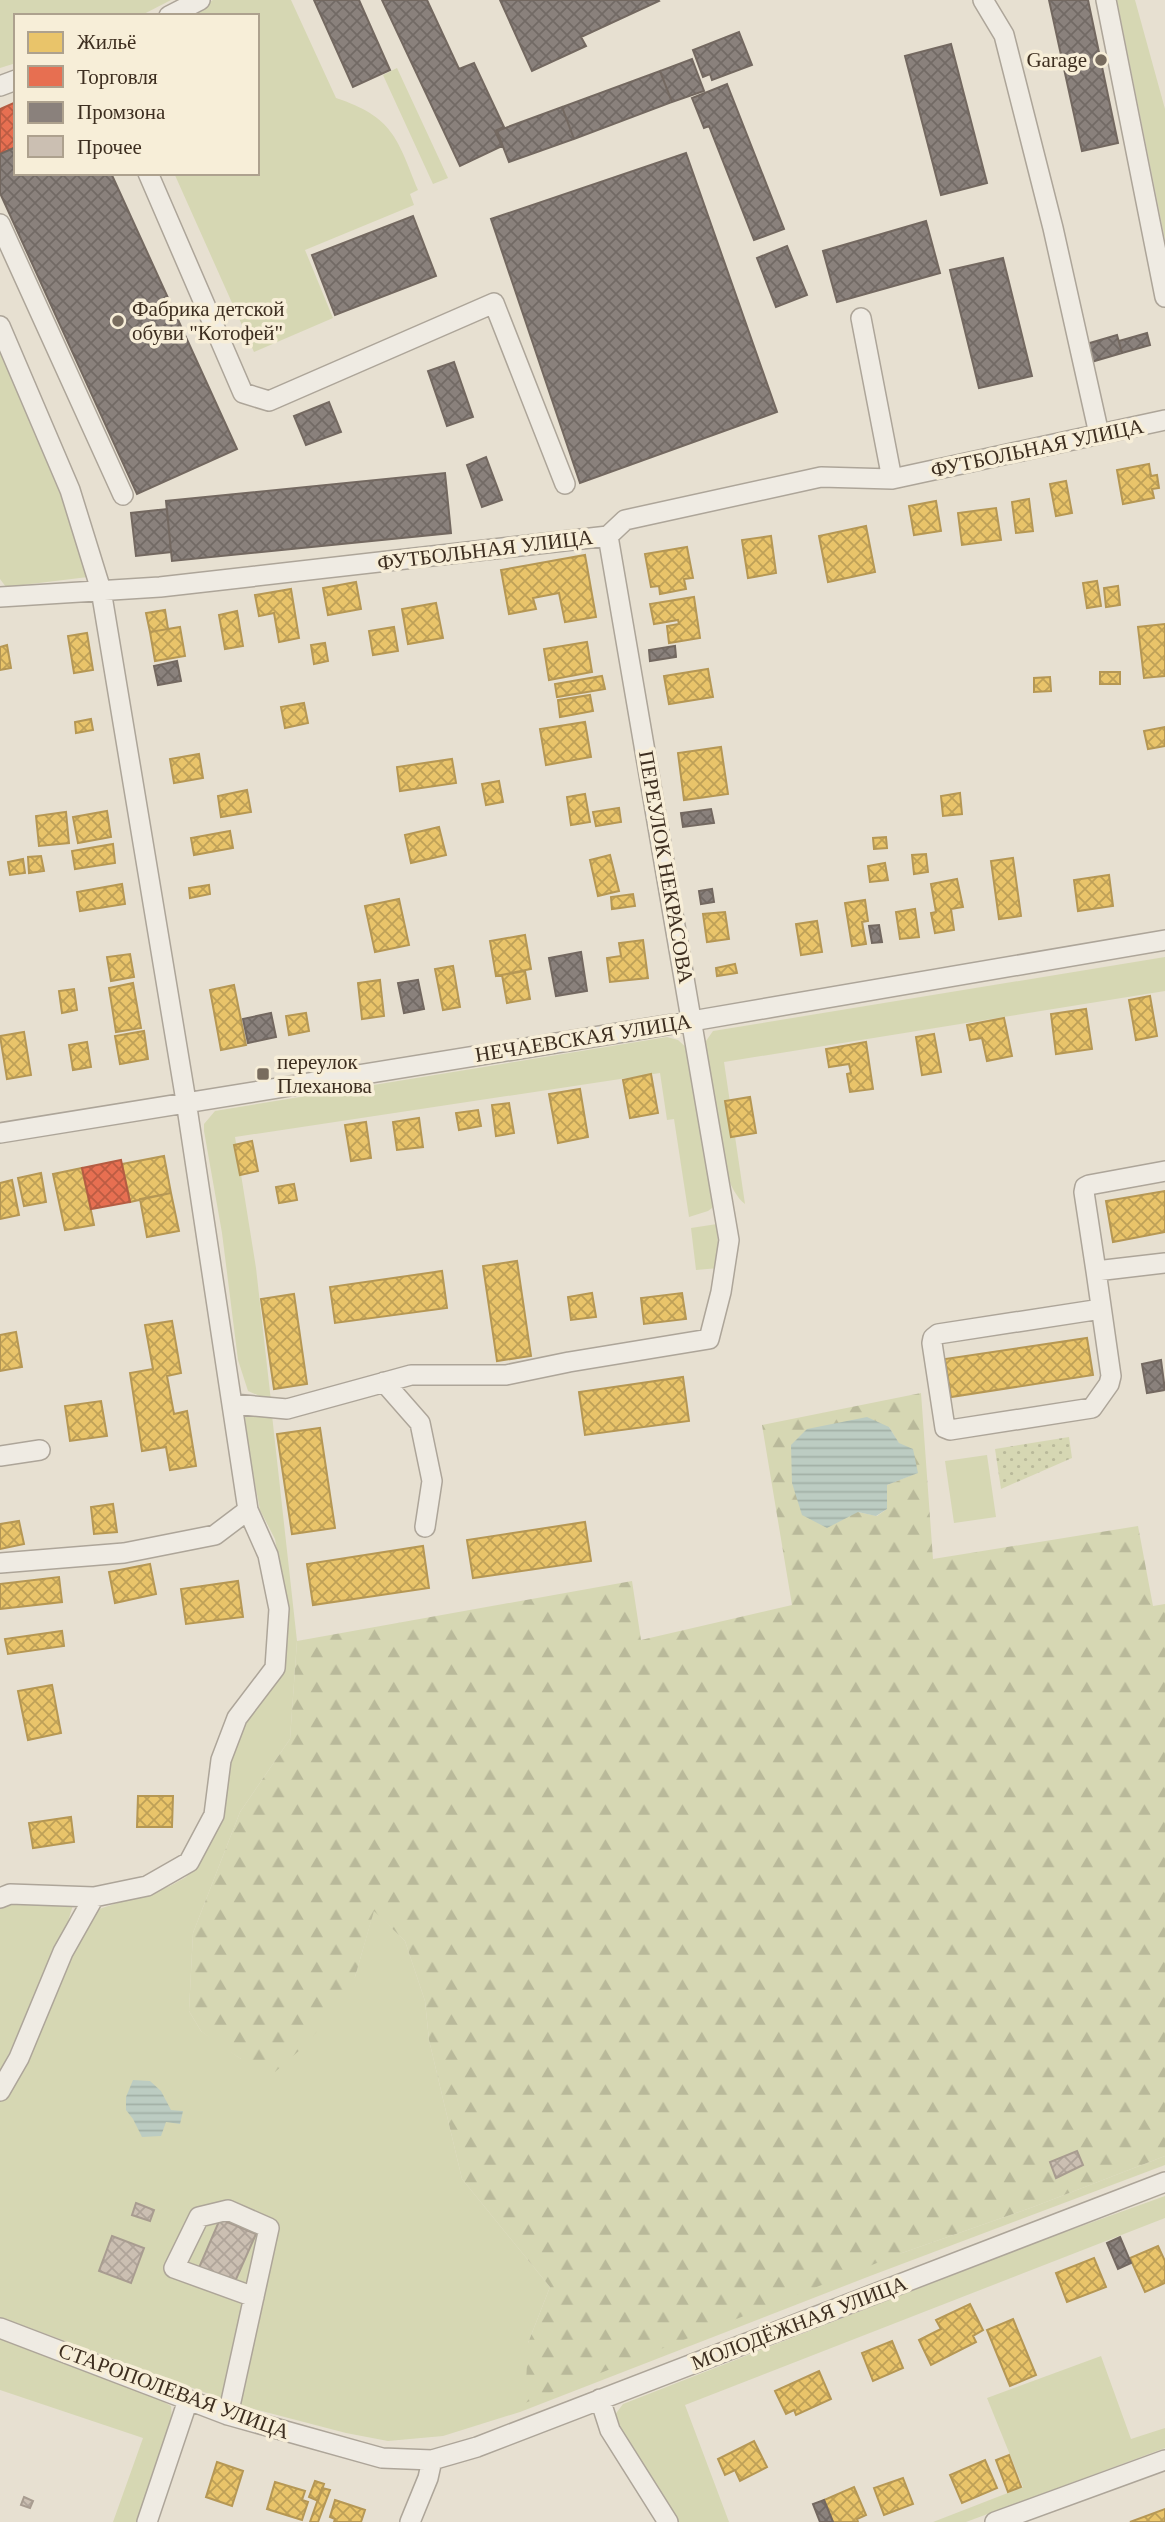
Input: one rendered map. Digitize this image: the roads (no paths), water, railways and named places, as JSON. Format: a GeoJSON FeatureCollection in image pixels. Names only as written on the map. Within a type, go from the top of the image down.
{"type":"FeatureCollection","features":[{"type":"Feature","properties":{"kind":"street"},"geometry":{"type":"LineString","coordinates":[[173,14],[200,0]]}},
{"type":"Feature","properties":{"kind":"street"},"geometry":{"type":"LineString","coordinates":[[983,0],[1004,35],[1053,228],[1099,434]]}},
{"type":"Feature","properties":{"kind":"street"},"geometry":{"type":"LineString","coordinates":[[1106,0],[1165,298]]}},
{"type":"Feature","properties":{"kind":"street"},"geometry":{"type":"LineString","coordinates":[[149,175],[243,393],[269,401],[494,303],[565,484]]}},
{"type":"Feature","properties":{"kind":"street"},"geometry":{"type":"LineString","coordinates":[[0,224],[123,495]]}},
{"type":"Feature","properties":{"kind":"street"},"geometry":{"type":"LineString","coordinates":[[861,317],[892,479]]}},
{"type":"Feature","properties":{"kind":"street"},"geometry":{"type":"LineString","coordinates":[[0,326],[70,490],[101,590],[187,1101],[248,1510],[268,1555],[279,1609],[275,1668],[237,1718],[221,1760],[214,1815],[190,1862],[147,1886],[94,1897],[10,1894],[0,1898]]}},
{"type":"Feature","properties":{"kind":"street","name":"ФУТБОЛЬНАЯ УЛИЦА"},"geometry":{"type":"LineString","coordinates":[[0,597],[160,587],[608,536],[625,520],[821,477],[892,479],[1165,420]]}},
{"type":"Feature","properties":{"kind":"street","name":"ПЕРЕУЛОК НЕКРАСОВА"},"geometry":{"type":"LineString","coordinates":[[384,1382],[411,1376],[506,1374],[709,1339],[721,1292],[729,1240],[608,536]]}},
{"type":"Feature","properties":{"kind":"street","name":"НЕЧАЕВСКАЯ УЛИЦА"},"geometry":{"type":"LineString","coordinates":[[0,1133],[692,1021],[1165,940]]}},
{"type":"Feature","properties":{"kind":"street"},"geometry":{"type":"LineString","coordinates":[[1101,1309],[938,1334],[932,1343],[945,1428],[950,1430],[1092,1408],[1111,1380],[1085,1188],[1089,1185],[1165,1171]]}},
{"type":"Feature","properties":{"kind":"street"},"geometry":{"type":"LineString","coordinates":[[1096,1271],[1165,1263]]}},
{"type":"Feature","properties":{"kind":"street"},"geometry":{"type":"LineString","coordinates":[[233,1404],[287,1409],[384,1382],[420,1423],[432,1481],[425,1527]]}},
{"type":"Feature","properties":{"kind":"street"},"geometry":{"type":"LineString","coordinates":[[0,1456],[40,1450]]}},
{"type":"Feature","properties":{"kind":"street"},"geometry":{"type":"LineString","coordinates":[[0,1563],[124,1553],[215,1535],[248,1510]]}},
{"type":"Feature","properties":{"kind":"street"},"geometry":{"type":"LineString","coordinates":[[0,2091],[19,2058],[63,1952],[94,1897]]}},
{"type":"Feature","properties":{"kind":"street","name":"МОЛОДЁЖНАЯ УЛИЦА"},"geometry":{"type":"LineString","coordinates":[[432,2460],[477,2447],[1165,2182]]}},
{"type":"Feature","properties":{"kind":"street"},"geometry":{"type":"LineString","coordinates":[[228,2415],[254,2297],[269,2228],[229,2210],[199,2217],[174,2268],[254,2297]]}},
{"type":"Feature","properties":{"kind":"street","name":"СТАРОПОЛЕВАЯ УЛИЦА"},"geometry":{"type":"LineString","coordinates":[[0,2328],[228,2415],[382,2458],[432,2460]]}},
{"type":"Feature","properties":{"kind":"street"},"geometry":{"type":"LineString","coordinates":[[600,2399],[610,2430],[668,2522]]}},
{"type":"Feature","properties":{"kind":"street"},"geometry":{"type":"LineString","coordinates":[[147,2522],[188,2400]]}},
{"type":"Feature","properties":{"kind":"street"},"geometry":{"type":"LineString","coordinates":[[410,2522],[428,2479],[432,2460]]}},
{"type":"Feature","properties":{"kind":"street"},"geometry":{"type":"LineString","coordinates":[[995,2522],[1165,2460]]}},
{"type":"Feature","properties":{"kind":"place","name":"Garage"},"geometry":{"type":"Point","coordinates":[1101,60]}},
{"type":"Feature","properties":{"kind":"place","name":"Фабрика детской обуви \"Котофей\""},"geometry":{"type":"Point","coordinates":[118,321]}},
{"type":"Feature","properties":{"kind":"place","name":"переулок Плеханова"},"geometry":{"type":"Point","coordinates":[263,1074]}}]}
